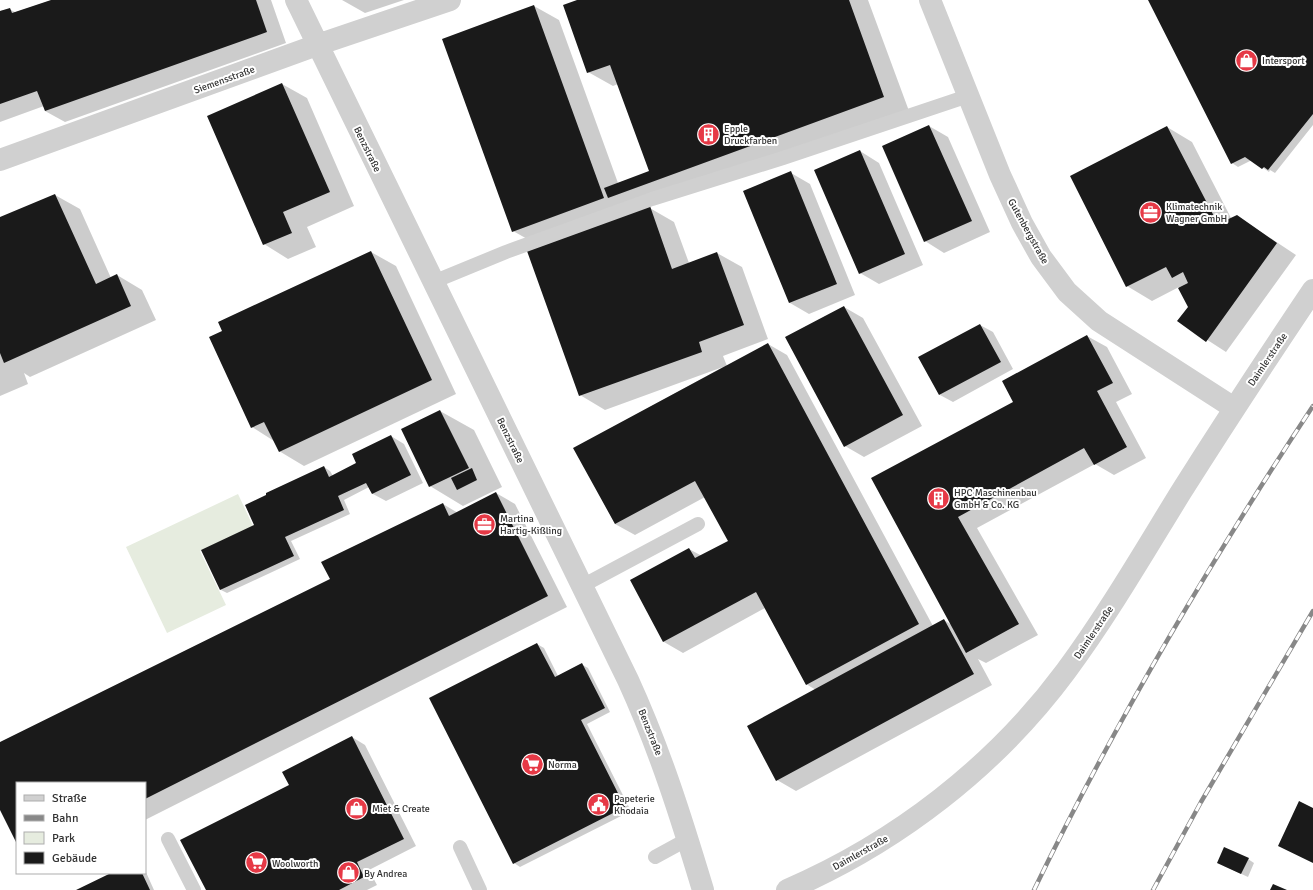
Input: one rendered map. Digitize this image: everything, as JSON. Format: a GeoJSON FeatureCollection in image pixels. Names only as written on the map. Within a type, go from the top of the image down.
{"type":"FeatureCollection","features":[{"type":"Feature","properties":{"kind":"street","name":"Benzstraße"},"geometry":{"type":"LineString","coordinates":[[296,0],[651,729],[669,779],[703,890]]}},
{"type":"Feature","properties":{"kind":"street","name":"Siemensstraße"},"geometry":{"type":"LineString","coordinates":[[0,160],[317,45],[450,0]]}},
{"type":"Feature","properties":{"kind":"street","name":"Gutenbergstraße"},"geometry":{"type":"LineString","coordinates":[[930,0],[1000,176],[1022,223],[1041,257],[1067,292],[1099,321],[1234,408]]}},
{"type":"Feature","properties":{"kind":"street","name":"Daimlerstraße"},"geometry":{"type":"LineString","coordinates":[[787,890],[844,862],[883,840],[918,817],[982,764],[1036,708],[1065,672],[1093,632],[1234,408],[1313,290]]}},
{"type":"Feature","properties":{"kind":"lane"},"geometry":{"type":"LineString","coordinates":[[433,282],[506,252],[652,199],[783,158],[968,96]]}},
{"type":"Feature","properties":{"kind":"lane"},"geometry":{"type":"LineString","coordinates":[[582,586],[698,524]]}},
{"type":"Feature","properties":{"kind":"lane"},"geometry":{"type":"LineString","coordinates":[[168,839],[194,890]]}},
{"type":"Feature","properties":{"kind":"lane"},"geometry":{"type":"LineString","coordinates":[[655,857],[688,840]]}},
{"type":"Feature","properties":{"kind":"lane"},"geometry":{"type":"LineString","coordinates":[[460,847],[480,890]]}},
{"type":"Feature","properties":{"kind":"green space"},"geometry":{"type":"Polygon","coordinates":[[[238,494],[253,526],[200,551],[226,605],[167,633],[126,547],[238,494]]]}},
{"type":"Feature","properties":{"kind":"building"},"geometry":{"type":"Polygon","coordinates":[[[51,0],[256,0],[267,32],[45,111],[37,91],[0,104],[0,11],[10,8],[12,13],[51,0]]]}},
{"type":"Feature","properties":{"kind":"building","name":"Epple Druckfarben"},"geometry":{"type":"Polygon","coordinates":[[[577,0],[849,0],[884,97],[608,198],[604,188],[649,171],[610,65],[587,73],[563,5],[577,0]]]}},
{"type":"Feature","properties":{"kind":"building","name":"Intersport"},"geometry":{"type":"Polygon","coordinates":[[[1148,0],[1313,0],[1313,114],[1268,170],[1264,167],[1262,169],[1245,157],[1231,164],[1148,0]]]}},
{"type":"Feature","properties":{"kind":"building"},"geometry":{"type":"Polygon","coordinates":[[[534,5],[604,198],[512,232],[442,39],[534,5]]]}},
{"type":"Feature","properties":{"kind":"building"},"geometry":{"type":"Polygon","coordinates":[[[282,83],[330,192],[283,212],[292,233],[263,245],[207,116],[282,83]]]}},
{"type":"Feature","properties":{"kind":"building"},"geometry":{"type":"Polygon","coordinates":[[[929,125],[972,221],[924,242],[882,146],[929,125]]]}},
{"type":"Feature","properties":{"kind":"building"},"geometry":{"type":"Polygon","coordinates":[[[1167,126],[1218,224],[1237,215],[1277,243],[1206,342],[1177,321],[1188,307],[1178,288],[1188,283],[1183,272],[1172,278],[1166,267],[1126,287],[1070,176],[1167,126]]]}},
{"type":"Feature","properties":{"kind":"building"},"geometry":{"type":"Polygon","coordinates":[[[860,150],[905,254],[859,274],[814,170],[860,150]]]}},
{"type":"Feature","properties":{"kind":"building"},"geometry":{"type":"Polygon","coordinates":[[[791,171],[837,284],[789,303],[743,191],[791,171]]]}},
{"type":"Feature","properties":{"kind":"building"},"geometry":{"type":"Polygon","coordinates":[[[55,194],[96,284],[117,274],[131,306],[4,363],[0,353],[0,217],[55,194]]]}},
{"type":"Feature","properties":{"kind":"building"},"geometry":{"type":"Polygon","coordinates":[[[650,206],[672,269],[717,252],[744,325],[699,342],[702,352],[579,396],[527,251],[650,206]]]}},
{"type":"Feature","properties":{"kind":"building"},"geometry":{"type":"Polygon","coordinates":[[[371,251],[432,380],[279,452],[264,422],[251,428],[209,337],[222,331],[218,322],[371,251]]]}},
{"type":"Feature","properties":{"kind":"building"},"geometry":{"type":"Polygon","coordinates":[[[844,306],[903,415],[844,447],[785,337],[844,306]]]}},
{"type":"Feature","properties":{"kind":"building"},"geometry":{"type":"Polygon","coordinates":[[[980,324],[1001,362],[939,395],[918,357],[980,324]]]}},
{"type":"Feature","properties":{"kind":"building","name":"HPC Maschinenbau GmbH & Co. KG"},"geometry":{"type":"Polygon","coordinates":[[[1087,335],[1113,383],[1097,391],[1127,447],[1094,465],[1084,448],[958,517],[1019,624],[966,653],[871,478],[1013,402],[1002,381],[1087,335]]]}},
{"type":"Feature","properties":{"kind":"building"},"geometry":{"type":"Polygon","coordinates":[[[768,343],[919,624],[806,685],[756,592],[663,642],[630,580],[689,548],[695,558],[728,541],[695,481],[615,524],[573,448],[768,343]]]}},
{"type":"Feature","properties":{"kind":"building"},"geometry":{"type":"Polygon","coordinates":[[[440,410],[469,468],[429,487],[401,429],[440,410]]]}},
{"type":"Feature","properties":{"kind":"building"},"geometry":{"type":"Polygon","coordinates":[[[391,435],[411,475],[372,494],[366,483],[338,496],[344,510],[285,537],[294,556],[220,590],[201,550],[254,525],[245,505],[266,495],[266,493],[324,466],[329,477],[356,463],[352,454],[391,435]]]}},
{"type":"Feature","properties":{"kind":"building"},"geometry":{"type":"Polygon","coordinates":[[[472,468],[477,480],[457,490],[451,478],[472,468]]]}},
{"type":"Feature","properties":{"kind":"building"},"geometry":{"type":"Polygon","coordinates":[[[496,492],[548,596],[146,798],[146,782],[16,782],[16,842],[0,810],[0,742],[330,579],[321,562],[443,503],[449,516],[496,492]]]}},
{"type":"Feature","properties":{"kind":"building"},"geometry":{"type":"Polygon","coordinates":[[[944,619],[974,674],[776,781],[747,726],[944,619]]]}},
{"type":"Feature","properties":{"kind":"building","name":"Norma"},"geometry":{"type":"Polygon","coordinates":[[[537,643],[555,677],[582,663],[605,708],[581,720],[625,807],[513,864],[429,698],[537,643]]]}},
{"type":"Feature","properties":{"kind":"building"},"geometry":{"type":"Polygon","coordinates":[[[352,736],[404,839],[357,862],[364,877],[339,890],[206,890],[180,840],[289,785],[282,772],[352,736]]]}},
{"type":"Feature","properties":{"kind":"building"},"geometry":{"type":"Polygon","coordinates":[[[1299,801],[1313,808],[1313,863],[1278,846],[1299,801]]]}},
{"type":"Feature","properties":{"kind":"building"},"geometry":{"type":"Polygon","coordinates":[[[1224,847],[1249,858],[1241,874],[1217,863],[1224,847]]]}},
{"type":"Feature","properties":{"kind":"building"},"geometry":{"type":"Polygon","coordinates":[[[109,874],[142,874],[150,890],[76,890],[109,874]]]}},
{"type":"Feature","properties":{"kind":"building"},"geometry":{"type":"Polygon","coordinates":[[[1273,884],[1287,890],[1270,890],[1273,884]]]}},
{"type":"Feature","properties":{"kind":"railway"},"geometry":{"type":"LineString","coordinates":[[1034,890],[1097,765],[1165,644],[1237,524],[1313,406]]}},
{"type":"Feature","properties":{"kind":"railway"},"geometry":{"type":"LineString","coordinates":[[1153,890],[1201,802],[1313,611]]}},
{"type":"Feature","properties":{"kind":"place","name":"Intersport"},"geometry":{"type":"Point","coordinates":[1246,60]}},
{"type":"Feature","properties":{"kind":"place","name":"Epple Druckfarben"},"geometry":{"type":"Point","coordinates":[709,134]}},
{"type":"Feature","properties":{"kind":"place","name":"Klimatechnik Wagner GmbH"},"geometry":{"type":"Point","coordinates":[1151,212]}},
{"type":"Feature","properties":{"kind":"place","name":"HPC Maschinenbau GmbH & Co. KG"},"geometry":{"type":"Point","coordinates":[938,498]}},
{"type":"Feature","properties":{"kind":"place","name":"Martina Hartig-Kißling"},"geometry":{"type":"Point","coordinates":[485,524]}},
{"type":"Feature","properties":{"kind":"place","name":"Norma"},"geometry":{"type":"Point","coordinates":[533,764]}},
{"type":"Feature","properties":{"kind":"place","name":"Papeterie Khodaia"},"geometry":{"type":"Point","coordinates":[599,804]}},
{"type":"Feature","properties":{"kind":"place","name":"Miet & Create"},"geometry":{"type":"Point","coordinates":[356,808]}},
{"type":"Feature","properties":{"kind":"place","name":"Woolworth"},"geometry":{"type":"Point","coordinates":[257,863]}},
{"type":"Feature","properties":{"kind":"place","name":"By Andrea"},"geometry":{"type":"Point","coordinates":[349,873]}}]}
